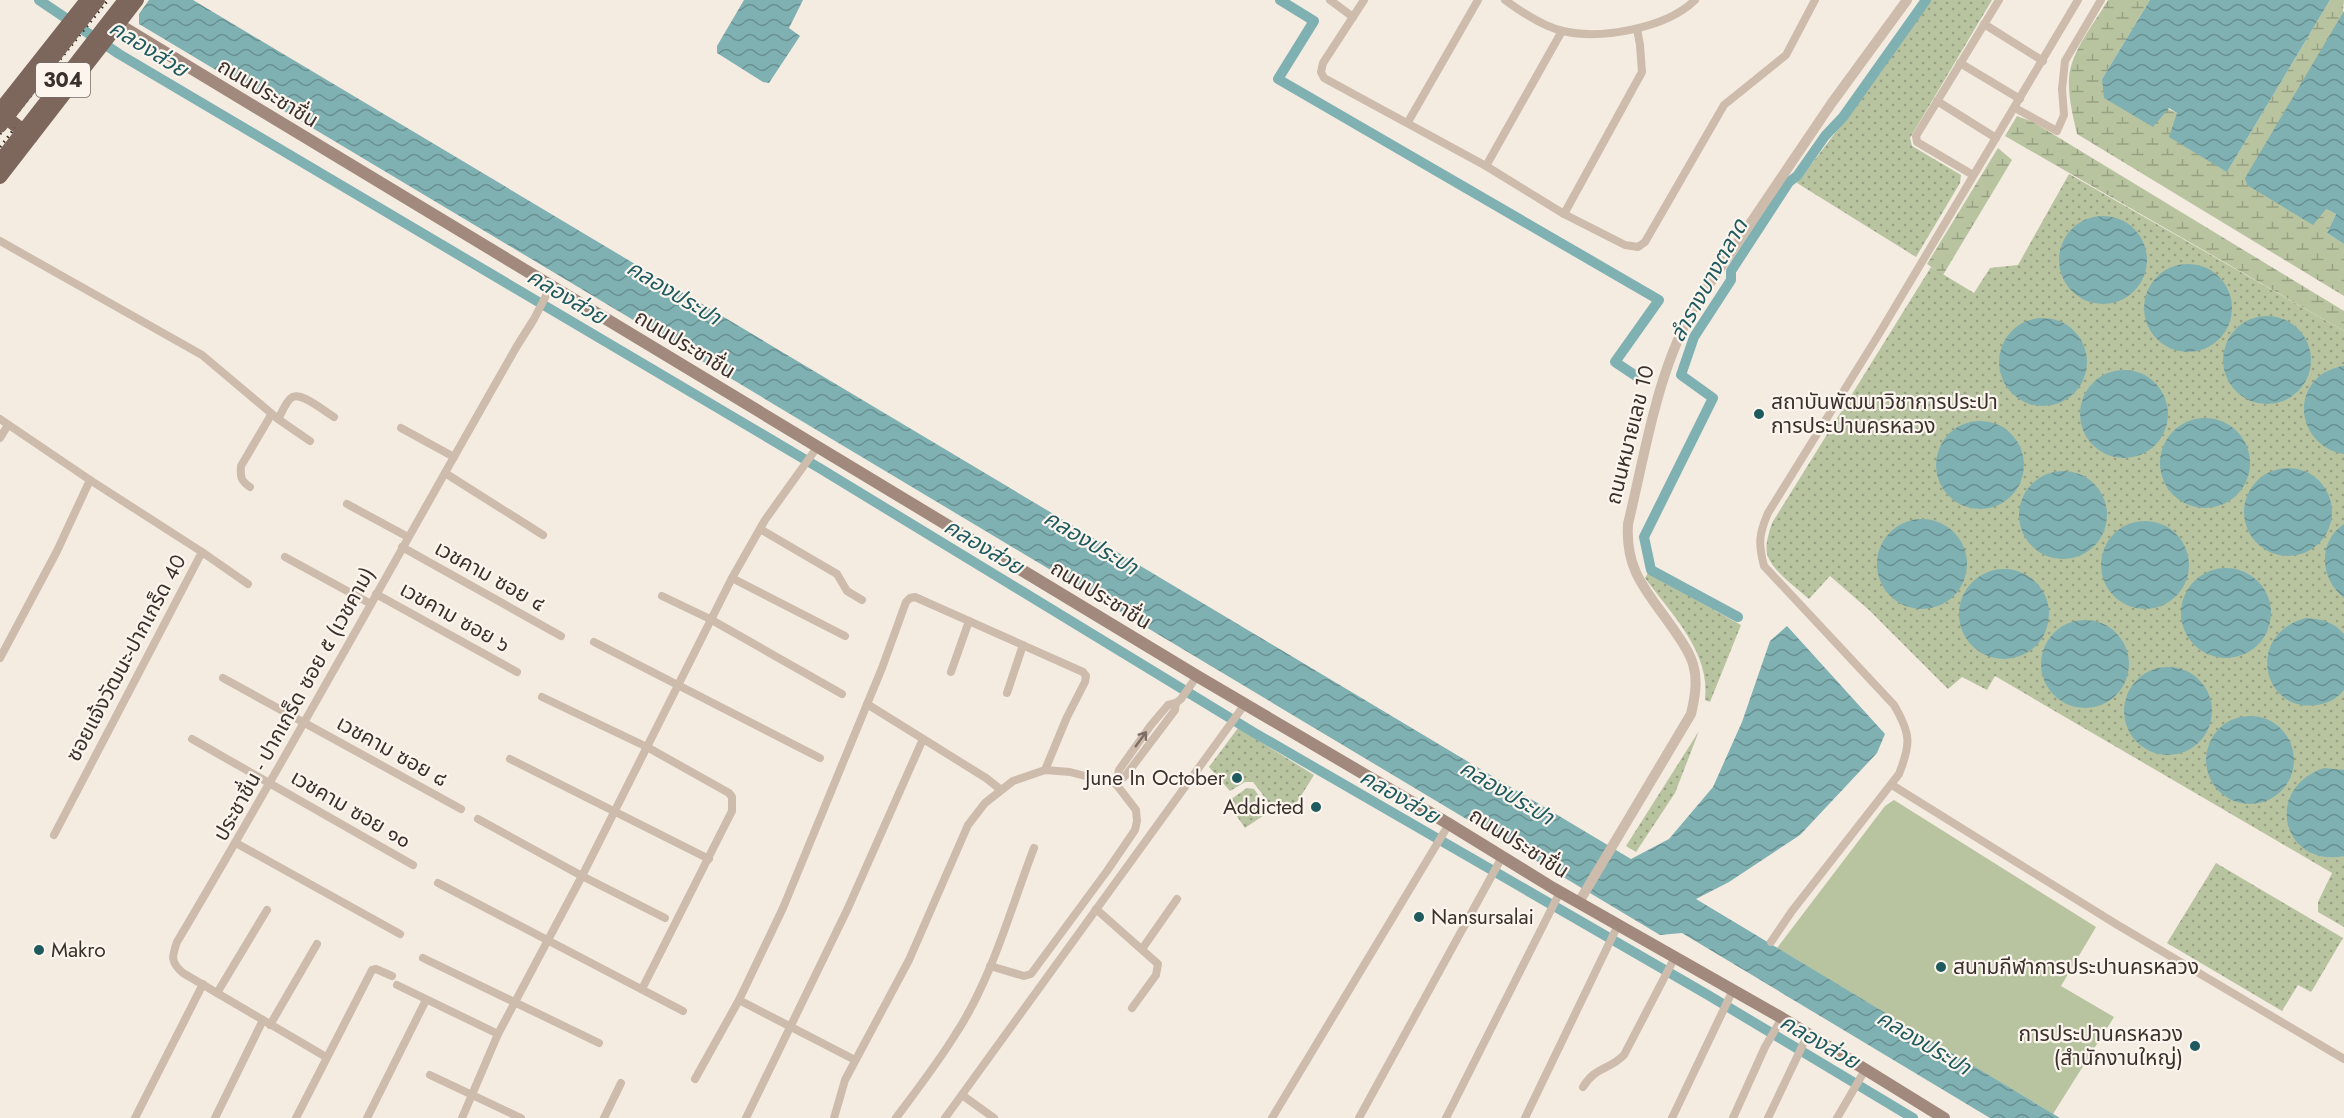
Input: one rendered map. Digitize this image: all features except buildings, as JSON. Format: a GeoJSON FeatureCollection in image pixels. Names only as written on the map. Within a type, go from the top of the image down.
{"type":"FeatureCollection","features":[{"type":"Feature","properties":{"kind":"main road","name":"304"},"geometry":{"type":"LineString","coordinates":[[0,161],[125,0]]}},
{"type":"Feature","properties":{"kind":"main road","name":"304"},"geometry":{"type":"LineString","coordinates":[[0,177],[137,0]]}},
{"type":"Feature","properties":{"kind":"main road","name":"304"},"geometry":{"type":"LineString","coordinates":[[0,112],[87,1]]}},
{"type":"Feature","properties":{"kind":"main road","name":"304"},"geometry":{"type":"LineString","coordinates":[[0,126],[87,1]]}},
{"type":"Feature","properties":{"kind":"main road","name":"ถนนประชาชื่น"},"geometry":{"type":"LineString","coordinates":[[118,24],[1194,681],[1447,828],[1558,896],[1581,898],[1616,930],[1676,957],[1730,994],[1862,1075],[1944,1118]]}},
{"type":"Feature","properties":{"kind":"main road"},"geometry":{"type":"LineString","coordinates":[[0,112],[31,137]]}},
{"type":"Feature","properties":{"kind":"street"},"geometry":{"type":"LineString","coordinates":[[1330,0],[1353,17]]}},
{"type":"Feature","properties":{"kind":"street"},"geometry":{"type":"LineString","coordinates":[[1364,0],[1323,63],[1321,72],[1324,78],[1486,166],[1564,214],[1625,245],[1638,247],[1645,242],[1724,105],[1785,55],[1815,0]]}},
{"type":"Feature","properties":{"kind":"street"},"geometry":{"type":"LineString","coordinates":[[1408,122],[1478,0]]}},
{"type":"Feature","properties":{"kind":"street"},"geometry":{"type":"LineString","coordinates":[[1505,0],[1535,19],[1562,31],[1592,33],[1637,29],[1683,11],[1695,0]]}},
{"type":"Feature","properties":{"kind":"street","name":"ถนนหมายเลข 10"},"geometry":{"type":"LineString","coordinates":[[1581,898],[1691,714],[1695,696],[1695,678],[1688,652],[1636,577],[1627,534],[1653,417],[1679,334],[1696,304],[1831,104],[1907,0]]}},
{"type":"Feature","properties":{"kind":"street"},"geometry":{"type":"LineString","coordinates":[[1973,175],[1917,142],[1916,139],[1999,0]]}},
{"type":"Feature","properties":{"kind":"street"},"geometry":{"type":"LineString","coordinates":[[1771,942],[1792,911],[1892,785],[1907,754],[1909,737],[1894,705],[1764,566],[1760,549],[1760,533],[1768,513],[1874,342],[2077,3],[2067,0]]}},
{"type":"Feature","properties":{"kind":"street"},"geometry":{"type":"LineString","coordinates":[[2014,108],[2057,131],[2064,115],[2062,89],[2065,61],[2101,0]]}},
{"type":"Feature","properties":{"kind":"street"},"geometry":{"type":"LineString","coordinates":[[1984,24],[2043,61]]}},
{"type":"Feature","properties":{"kind":"street"},"geometry":{"type":"LineString","coordinates":[[1564,214],[1642,72],[1637,29]]}},
{"type":"Feature","properties":{"kind":"street"},"geometry":{"type":"LineString","coordinates":[[1486,166],[1562,31]]}},
{"type":"Feature","properties":{"kind":"street"},"geometry":{"type":"LineString","coordinates":[[1960,63],[2019,99]]}},
{"type":"Feature","properties":{"kind":"street"},"geometry":{"type":"LineString","coordinates":[[1937,101],[1996,138]]}},
{"type":"Feature","properties":{"kind":"street"},"geometry":{"type":"LineString","coordinates":[[0,242],[202,356],[274,417],[309,441]]}},
{"type":"Feature","properties":{"kind":"street","name":"ประชาชื่น - ปากเกร็ด ซอย ๕ (เวชคาม)"},"geometry":{"type":"LineString","coordinates":[[326,1058],[175,966],[172,957],[177,942],[271,784],[402,547],[541,307],[549,289]]}},
{"type":"Feature","properties":{"kind":"street"},"geometry":{"type":"LineString","coordinates":[[250,487],[243,482],[240,476],[242,466],[274,417],[291,398],[296,396],[306,399],[333,417]]}},
{"type":"Feature","properties":{"kind":"street","name":"ซอยแจ้งวัฒนะ-ปากเกร็ด 40"},"geometry":{"type":"LineString","coordinates":[[0,420],[202,552],[54,835]]}},
{"type":"Feature","properties":{"kind":"street"},"geometry":{"type":"LineString","coordinates":[[0,438],[8,425]]}},
{"type":"Feature","properties":{"kind":"street"},"geometry":{"type":"LineString","coordinates":[[401,428],[454,458]]}},
{"type":"Feature","properties":{"kind":"street"},"geometry":{"type":"LineString","coordinates":[[462,1118],[498,1034],[582,876],[710,619],[760,529],[816,449]]}},
{"type":"Feature","properties":{"kind":"street"},"geometry":{"type":"LineString","coordinates":[[445,473],[543,535]]}},
{"type":"Feature","properties":{"kind":"street"},"geometry":{"type":"LineString","coordinates":[[0,658],[57,551],[90,480]]}},
{"type":"Feature","properties":{"kind":"street"},"geometry":{"type":"LineString","coordinates":[[347,504],[408,537]]}},
{"type":"Feature","properties":{"kind":"street"},"geometry":{"type":"LineString","coordinates":[[760,529],[837,574],[847,591],[862,600]]}},
{"type":"Feature","properties":{"kind":"street","name":"เวชคาม ซอย ๔"},"geometry":{"type":"LineString","coordinates":[[402,547],[561,636]]}},
{"type":"Feature","properties":{"kind":"street"},"geometry":{"type":"LineString","coordinates":[[202,552],[248,584]]}},
{"type":"Feature","properties":{"kind":"street"},"geometry":{"type":"LineString","coordinates":[[285,557],[371,604]]}},
{"type":"Feature","properties":{"kind":"street"},"geometry":{"type":"LineString","coordinates":[[732,578],[845,636]]}},
{"type":"Feature","properties":{"kind":"street","name":"เวชคาม ซอย ๖"},"geometry":{"type":"LineString","coordinates":[[376,594],[517,672]]}},
{"type":"Feature","properties":{"kind":"street"},"geometry":{"type":"LineString","coordinates":[[662,596],[710,619],[842,694]]}},
{"type":"Feature","properties":{"kind":"street"},"geometry":{"type":"LineString","coordinates":[[695,1079],[738,1000],[783,908],[867,704],[906,602],[910,598],[915,597],[1083,672],[1086,676],[1085,682],[1067,717],[1045,770]]}},
{"type":"Feature","properties":{"kind":"street"},"geometry":{"type":"LineString","coordinates":[[951,672],[969,621]]}},
{"type":"Feature","properties":{"kind":"street"},"geometry":{"type":"LineString","coordinates":[[594,642],[820,758]]}},
{"type":"Feature","properties":{"kind":"street"},"geometry":{"type":"LineString","coordinates":[[1006,693],[1023,645]]}},
{"type":"Feature","properties":{"kind":"street","name":"เวชคาม ซอย ๘"},"geometry":{"type":"LineString","coordinates":[[223,678],[460,809]]}},
{"type":"Feature","properties":{"kind":"street"},"geometry":{"type":"LineString","coordinates":[[1116,784],[1126,775],[1176,710],[1178,701],[1194,681]]}},
{"type":"Feature","properties":{"kind":"street"},"geometry":{"type":"LineString","coordinates":[[542,696],[647,747],[729,793],[732,797],[732,811],[642,989]]}},
{"type":"Feature","properties":{"kind":"street"},"geometry":{"type":"LineString","coordinates":[[867,704],[1000,789]]}},
{"type":"Feature","properties":{"kind":"street"},"geometry":{"type":"LineString","coordinates":[[945,1118],[1242,708]]}},
{"type":"Feature","properties":{"kind":"street"},"geometry":{"type":"LineString","coordinates":[[746,1118],[848,908],[923,739]]}},
{"type":"Feature","properties":{"kind":"street","name":"เวชคาม ซอย ๑๐"},"geometry":{"type":"LineString","coordinates":[[192,740],[412,865]]}},
{"type":"Feature","properties":{"kind":"street"},"geometry":{"type":"LineString","coordinates":[[510,759],[709,859]]}},
{"type":"Feature","properties":{"kind":"street"},"geometry":{"type":"LineString","coordinates":[[834,1118],[845,1080],[909,960],[968,825],[985,803],[1013,781],[1045,770],[1070,772],[1116,784],[1136,810],[1137,820],[1135,830],[1107,871],[1031,974],[1024,976],[990,966]]}},
{"type":"Feature","properties":{"kind":"street"},"geometry":{"type":"LineString","coordinates":[[1892,785],[2116,924],[2344,1059]]}},
{"type":"Feature","properties":{"kind":"street"},"geometry":{"type":"LineString","coordinates":[[478,819],[665,918]]}},
{"type":"Feature","properties":{"kind":"street"},"geometry":{"type":"LineString","coordinates":[[1272,1118],[1447,828]]}},
{"type":"Feature","properties":{"kind":"street"},"geometry":{"type":"LineString","coordinates":[[236,843],[400,934]]}},
{"type":"Feature","properties":{"kind":"street"},"geometry":{"type":"LineString","coordinates":[[896,1118],[956,1035],[990,966],[1034,848]]}},
{"type":"Feature","properties":{"kind":"street"},"geometry":{"type":"LineString","coordinates":[[1359,1118],[1500,862]]}},
{"type":"Feature","properties":{"kind":"street"},"geometry":{"type":"LineString","coordinates":[[438,883],[683,1011]]}},
{"type":"Feature","properties":{"kind":"street"},"geometry":{"type":"LineString","coordinates":[[1446,1118],[1558,896]]}},
{"type":"Feature","properties":{"kind":"street"},"geometry":{"type":"LineString","coordinates":[[1142,949],[1178,899]]}},
{"type":"Feature","properties":{"kind":"street"},"geometry":{"type":"LineString","coordinates":[[1096,909],[1155,960],[1159,968],[1132,1008]]}},
{"type":"Feature","properties":{"kind":"street"},"geometry":{"type":"LineString","coordinates":[[217,993],[267,910]]}},
{"type":"Feature","properties":{"kind":"street"},"geometry":{"type":"LineString","coordinates":[[1525,1118],[1616,930]]}},
{"type":"Feature","properties":{"kind":"street"},"geometry":{"type":"LineString","coordinates":[[215,1118],[267,1022],[317,944]]}},
{"type":"Feature","properties":{"kind":"street"},"geometry":{"type":"LineString","coordinates":[[1583,1087],[1591,1074],[1617,1062],[1624,1055],[1676,957]]}},
{"type":"Feature","properties":{"kind":"street"},"geometry":{"type":"LineString","coordinates":[[423,958],[599,1043]]}},
{"type":"Feature","properties":{"kind":"street"},"geometry":{"type":"LineString","coordinates":[[296,1118],[372,970],[377,969],[392,976]]}},
{"type":"Feature","properties":{"kind":"street"},"geometry":{"type":"LineString","coordinates":[[135,1118],[203,984]]}},
{"type":"Feature","properties":{"kind":"street"},"geometry":{"type":"LineString","coordinates":[[397,985],[498,1034]]}},
{"type":"Feature","properties":{"kind":"street"},"geometry":{"type":"LineString","coordinates":[[1672,1118],[1730,994]]}},
{"type":"Feature","properties":{"kind":"street"},"geometry":{"type":"LineString","coordinates":[[367,1118],[426,1000]]}},
{"type":"Feature","properties":{"kind":"street"},"geometry":{"type":"LineString","coordinates":[[738,1000],[855,1060]]}},
{"type":"Feature","properties":{"kind":"street"},"geometry":{"type":"LineString","coordinates":[[1733,1118],[1765,1047],[1779,1024]]}},
{"type":"Feature","properties":{"kind":"street"},"geometry":{"type":"LineString","coordinates":[[1768,1118],[1806,1040]]}},
{"type":"Feature","properties":{"kind":"street"},"geometry":{"type":"LineString","coordinates":[[430,1075],[521,1118]]}},
{"type":"Feature","properties":{"kind":"street"},"geometry":{"type":"LineString","coordinates":[[1837,1118],[1862,1075]]}},
{"type":"Feature","properties":{"kind":"street"},"geometry":{"type":"LineString","coordinates":[[604,1118],[621,1083]]}},
{"type":"Feature","properties":{"kind":"street"},"geometry":{"type":"LineString","coordinates":[[962,1095],[994,1118]]}},
{"type":"Feature","properties":{"kind":"green space"},"geometry":{"type":"Polygon","coordinates":[[[1924,0],[1992,0],[1910,138],[1912,146],[1961,175],[1960,183],[1916,257],[1797,183],[1858,103],[1852,97],[1924,0]]]}},
{"type":"Feature","properties":{"kind":"green space"},"geometry":{"type":"Polygon","coordinates":[[[2108,0],[2150,0],[2102,79],[2177,113],[2227,172],[2330,0],[2344,0],[2326,209],[2336,214],[2327,233],[2344,244],[2344,296],[2077,134],[2069,92],[2071,68],[2084,38],[2108,0]]]}},
{"type":"Feature","properties":{"kind":"green space"},"geometry":{"type":"Polygon","coordinates":[[[2017,116],[2033,122],[2344,311],[2344,331],[2005,136],[2017,116]]]}},
{"type":"Feature","properties":{"kind":"green space"},"geometry":{"type":"Polygon","coordinates":[[[1998,148],[2012,160],[1943,275],[1927,264],[1998,148]]]}},
{"type":"Feature","properties":{"kind":"green space"},"geometry":{"type":"Polygon","coordinates":[[[2069,174],[2344,331],[2344,927],[2318,912],[2318,902],[2332,873],[1995,676],[1987,690],[1962,677],[1948,689],[1869,610],[1830,576],[1809,599],[1781,574],[1768,557],[1768,535],[1772,523],[1931,267],[1974,293],[1990,268],[2018,265],[2069,174]]]}},
{"type":"Feature","properties":{"kind":"green space"},"geometry":{"type":"Polygon","coordinates":[[[1648,573],[1741,625],[1710,702],[1705,700],[1705,682],[1696,650],[1677,620],[1645,578],[1648,573]]]}},
{"type":"Feature","properties":{"kind":"green space"},"geometry":{"type":"Polygon","coordinates":[[[1238,728],[1314,775],[1291,812],[1275,811],[1253,782],[1245,782],[1230,791],[1209,767],[1238,728]]]}},
{"type":"Feature","properties":{"kind":"green space"},"geometry":{"type":"Polygon","coordinates":[[[1699,731],[1675,793],[1636,852],[1626,846],[1699,731]]]}},
{"type":"Feature","properties":{"kind":"green space"},"geometry":{"type":"Polygon","coordinates":[[[1247,788],[1254,789],[1270,811],[1245,828],[1227,802],[1247,788]]]}},
{"type":"Feature","properties":{"kind":"green space","name":"สนามกีฬาการประปานครหลวง"},"geometry":{"type":"Polygon","coordinates":[[[1894,800],[2096,927],[2061,986],[2114,1017],[2053,1114],[1777,948],[1885,806],[1894,800]]]}},
{"type":"Feature","properties":{"kind":"green space"},"geometry":{"type":"Polygon","coordinates":[[[2216,863],[2343,938],[2311,992],[2298,985],[2282,1011],[2167,943],[2216,863]]]}},
{"type":"Feature","properties":{"kind":"water","name":"คลองประปา"},"geometry":{"type":"Polygon","coordinates":[[[149,0],[193,0],[1631,859],[1669,839],[1713,787],[1742,722],[1770,641],[1787,626],[1885,734],[1877,753],[1800,835],[1729,882],[1696,899],[2060,1118],[1990,1118],[1682,933],[1660,935],[139,24],[139,14],[149,0]]]}},
{"type":"Feature","properties":{"kind":"water"},"geometry":{"type":"Polygon","coordinates":[[[744,0],[803,0],[789,28],[800,36],[769,83],[763,82],[717,53],[717,46],[744,0]]]}},
{"type":"Feature","properties":{"kind":"water"},"geometry":{"type":"Polygon","coordinates":[[[2150,0],[2330,0],[2227,172],[2169,137],[2177,113],[2169,108],[2153,127],[2104,98],[2102,79],[2150,0]]]}},
{"type":"Feature","properties":{"kind":"water"},"geometry":{"type":"Polygon","coordinates":[[[2344,11],[2344,244],[2327,233],[2336,214],[2326,209],[2313,225],[2247,185],[2245,178],[2344,11]]]}},
{"type":"Feature","properties":{"kind":"water"},"geometry":{"type":"Polygon","coordinates":[[[2103,216],[2128,223],[2140,235],[2147,260],[2140,285],[2128,297],[2103,304],[2078,297],[2066,285],[2059,260],[2066,235],[2078,223],[2103,216]]]}},
{"type":"Feature","properties":{"kind":"water"},"geometry":{"type":"Polygon","coordinates":[[[2188,264],[2213,271],[2225,283],[2232,308],[2225,333],[2213,345],[2188,352],[2163,345],[2151,333],[2144,308],[2151,283],[2163,271],[2188,264]]]}},
{"type":"Feature","properties":{"kind":"water"},"geometry":{"type":"Polygon","coordinates":[[[2267,316],[2292,323],[2304,335],[2311,360],[2304,385],[2292,397],[2267,404],[2242,397],[2230,385],[2223,360],[2230,335],[2242,323],[2267,316]]]}},
{"type":"Feature","properties":{"kind":"water"},"geometry":{"type":"Polygon","coordinates":[[[2043,318],[2068,325],[2080,337],[2087,362],[2080,387],[2068,399],[2043,406],[2018,399],[2006,387],[1999,362],[2006,337],[2018,325],[2043,318]]]}},
{"type":"Feature","properties":{"kind":"water"},"geometry":{"type":"Polygon","coordinates":[[[2344,366],[2344,454],[2321,444],[2307,425],[2304,414],[2304,402],[2308,390],[2316,379],[2344,366]]]}},
{"type":"Feature","properties":{"kind":"water"},"geometry":{"type":"Polygon","coordinates":[[[2115,370],[2133,370],[2149,377],[2161,389],[2168,405],[2168,423],[2161,439],[2149,451],[2133,458],[2115,458],[2099,451],[2087,439],[2080,423],[2080,405],[2087,389],[2099,377],[2115,370]]]}},
{"type":"Feature","properties":{"kind":"water"},"geometry":{"type":"Polygon","coordinates":[[[2205,418],[2222,422],[2237,431],[2246,446],[2250,463],[2246,480],[2237,495],[2222,504],[2205,508],[2188,504],[2173,495],[2164,480],[2160,463],[2164,446],[2173,431],[2188,422],[2205,418]]]}},
{"type":"Feature","properties":{"kind":"water"},"geometry":{"type":"Polygon","coordinates":[[[1980,421],[1997,424],[2011,434],[2021,448],[2024,465],[2021,482],[2011,496],[1997,506],[1980,509],[1963,506],[1949,496],[1939,482],[1936,465],[1939,448],[1949,434],[1963,424],[1980,421]]]}},
{"type":"Feature","properties":{"kind":"water"},"geometry":{"type":"Polygon","coordinates":[[[2288,468],[2313,475],[2325,487],[2332,512],[2325,537],[2313,549],[2288,556],[2263,549],[2251,537],[2244,512],[2251,487],[2263,475],[2288,468]]]}},
{"type":"Feature","properties":{"kind":"water"},"geometry":{"type":"Polygon","coordinates":[[[2063,471],[2080,475],[2094,484],[2103,498],[2107,515],[2103,532],[2094,546],[2080,555],[2063,559],[2046,555],[2032,546],[2023,532],[2019,515],[2023,498],[2032,484],[2046,475],[2063,471]]]}},
{"type":"Feature","properties":{"kind":"water"},"geometry":{"type":"Polygon","coordinates":[[[1922,519],[1939,522],[1954,532],[1964,547],[1967,564],[1964,581],[1954,596],[1939,606],[1922,609],[1905,606],[1890,596],[1880,581],[1877,564],[1880,547],[1890,532],[1905,522],[1922,519]]]}},
{"type":"Feature","properties":{"kind":"water"},"geometry":{"type":"Polygon","coordinates":[[[2145,521],[2162,524],[2176,534],[2186,548],[2189,565],[2186,582],[2176,596],[2162,606],[2145,609],[2128,606],[2114,596],[2104,582],[2101,565],[2104,548],[2114,534],[2128,524],[2145,521]]]}},
{"type":"Feature","properties":{"kind":"water"},"geometry":{"type":"Polygon","coordinates":[[[2344,524],[2344,598],[2330,581],[2325,561],[2329,540],[2344,524]]]}},
{"type":"Feature","properties":{"kind":"water"},"geometry":{"type":"Polygon","coordinates":[[[2226,568],[2243,572],[2258,581],[2267,596],[2271,613],[2267,630],[2258,645],[2243,654],[2226,658],[2209,654],[2194,645],[2185,630],[2181,613],[2185,596],[2194,581],[2209,572],[2226,568]]]}},
{"type":"Feature","properties":{"kind":"water"},"geometry":{"type":"Polygon","coordinates":[[[2004,569],[2021,572],[2036,582],[2046,597],[2049,614],[2046,631],[2036,646],[2021,656],[2004,659],[1987,656],[1972,646],[1962,631],[1959,614],[1962,597],[1972,582],[1987,572],[2004,569]]]}},
{"type":"Feature","properties":{"kind":"water"},"geometry":{"type":"Polygon","coordinates":[[[2306,618],[2327,622],[2344,634],[2344,690],[2332,700],[2316,705],[2298,704],[2283,697],[2273,685],[2268,670],[2268,655],[2274,639],[2286,627],[2306,618]]]}},
{"type":"Feature","properties":{"kind":"water"},"geometry":{"type":"Polygon","coordinates":[[[2085,620],[2102,624],[2116,633],[2125,647],[2129,664],[2125,681],[2116,695],[2102,704],[2085,708],[2068,704],[2054,695],[2045,681],[2041,664],[2045,647],[2054,633],[2068,624],[2085,620]]]}},
{"type":"Feature","properties":{"kind":"water"},"geometry":{"type":"Polygon","coordinates":[[[2159,667],[2177,667],[2193,674],[2205,686],[2212,702],[2212,720],[2205,736],[2193,748],[2177,755],[2159,755],[2143,748],[2131,736],[2124,720],[2124,702],[2131,686],[2143,674],[2159,667]]]}},
{"type":"Feature","properties":{"kind":"water"},"geometry":{"type":"Polygon","coordinates":[[[2241,716],[2259,716],[2275,723],[2287,735],[2294,751],[2294,769],[2287,785],[2275,797],[2259,804],[2241,804],[2225,797],[2213,785],[2206,769],[2206,751],[2213,735],[2225,723],[2241,716]]]}},
{"type":"Feature","properties":{"kind":"water"},"geometry":{"type":"Polygon","coordinates":[[[2324,768],[2344,770],[2344,856],[2323,857],[2306,850],[2295,839],[2288,824],[2287,808],[2292,792],[2305,778],[2324,768]]]}},
{"type":"Feature","properties":{"kind":"waterway","name":"คลองส่วย"},"geometry":{"type":"LineString","coordinates":[[39,0],[119,54],[821,469],[1253,732],[1708,995],[1913,1118]]}},
{"type":"Feature","properties":{"kind":"waterway"},"geometry":{"type":"LineString","coordinates":[[1280,0],[1314,21],[1278,79],[1659,300],[1615,362],[1639,378]]}},
{"type":"Feature","properties":{"kind":"waterway","name":"ลำรางบางตลาด"},"geometry":{"type":"LineString","coordinates":[[1738,617],[1651,570],[1644,537],[1713,398],[1681,375],[1694,337],[1731,280],[1731,271],[1789,182],[1797,176],[1825,136],[1843,117],[1926,0]]}},
{"type":"Feature","properties":{"kind":"railway"},"geometry":{"type":"LineString","coordinates":[[0,134],[108,0]]}},
{"type":"Feature","properties":{"kind":"railway"},"geometry":{"type":"LineString","coordinates":[[0,147],[15,128]]}},
{"type":"Feature","properties":{"kind":"place","name":"สถาบันพัฒนาวิชาการประปา การประปานครหลวง"},"geometry":{"type":"Point","coordinates":[1759,414]}},
{"type":"Feature","properties":{"kind":"place","name":"June In October"},"geometry":{"type":"Point","coordinates":[1237,778]}},
{"type":"Feature","properties":{"kind":"place","name":"Addicted"},"geometry":{"type":"Point","coordinates":[1316,807]}},
{"type":"Feature","properties":{"kind":"place","name":"Nansursalai"},"geometry":{"type":"Point","coordinates":[1419,917]}},
{"type":"Feature","properties":{"kind":"place","name":"Makro"},"geometry":{"type":"Point","coordinates":[39,950]}},
{"type":"Feature","properties":{"kind":"place","name":"สนามกีฬาการประปานครหลวง"},"geometry":{"type":"Point","coordinates":[1941,967]}},
{"type":"Feature","properties":{"kind":"place","name":"การประปานครหลวง (สำนักงานใหญ่)"},"geometry":{"type":"Point","coordinates":[2195,1046]}}]}
